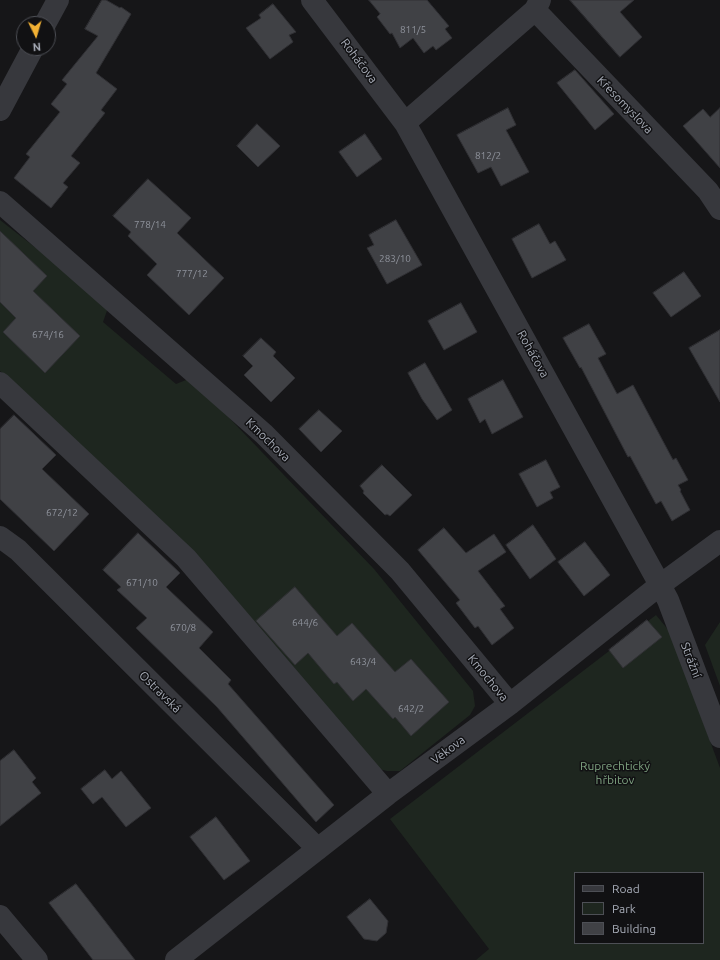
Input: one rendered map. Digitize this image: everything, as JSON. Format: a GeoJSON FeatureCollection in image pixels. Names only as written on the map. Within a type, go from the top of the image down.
{"type":"FeatureCollection","features":[{"type":"Feature","properties":{"kind":"street"},"geometry":{"type":"LineString","coordinates":[[49,16],[58,0]]}},
{"type":"Feature","properties":{"kind":"street","name":"Roháčova"},"geometry":{"type":"LineString","coordinates":[[312,0],[405,123],[660,585]]}},
{"type":"Feature","properties":{"kind":"street"},"geometry":{"type":"LineString","coordinates":[[405,123],[538,5]]}},
{"type":"Feature","properties":{"kind":"street","name":"Křesomyslova"},"geometry":{"type":"LineString","coordinates":[[538,5],[708,191],[720,209]]}},
{"type":"Feature","properties":{"kind":"street"},"geometry":{"type":"LineString","coordinates":[[0,110],[29,56]]}},
{"type":"Feature","properties":{"kind":"street","name":"Kmochova"},"geometry":{"type":"LineString","coordinates":[[0,202],[264,434],[400,571],[510,704]]}},
{"type":"Feature","properties":{"kind":"street"},"geometry":{"type":"LineString","coordinates":[[0,383],[186,558],[388,794]]}},
{"type":"Feature","properties":{"kind":"street","name":"Ostravská"},"geometry":{"type":"LineString","coordinates":[[0,537],[18,550],[318,849]]}},
{"type":"Feature","properties":{"kind":"street","name":"Věkova"},"geometry":{"type":"LineString","coordinates":[[176,960],[388,794],[510,704],[660,585],[720,541]]}},
{"type":"Feature","properties":{"kind":"street","name":"Strážní"},"geometry":{"type":"LineString","coordinates":[[660,585],[668,600],[720,737]]}},
{"type":"Feature","properties":{"kind":"street"},"geometry":{"type":"LineString","coordinates":[[0,916],[37,960]]}},
{"type":"Feature","properties":{"kind":"green space"},"geometry":{"type":"Polygon","coordinates":[[[0,220],[109,305],[103,322],[176,384],[191,378],[374,569],[473,691],[475,706],[470,715],[400,771],[387,771],[379,769],[207,571],[0,371],[0,220]]]}},
{"type":"Feature","properties":{"kind":"green space","name":"Ruprechtický hřbitov"},"geometry":{"type":"Polygon","coordinates":[[[656,615],[670,632],[720,768],[720,960],[476,960],[489,949],[390,819],[656,615]]]}},
{"type":"Feature","properties":{"kind":"green space"},"geometry":{"type":"Polygon","coordinates":[[[720,622],[720,686],[705,645],[720,622]]]}},
{"type":"Feature","properties":{"kind":"building"},"geometry":{"type":"Polygon","coordinates":[[[102,0],[106,0],[120,8],[121,7],[131,14],[96,73],[117,89],[101,110],[105,113],[71,156],[80,163],[63,183],[68,187],[51,208],[14,178],[30,157],[26,154],[60,112],[51,104],[67,84],[62,80],[98,36],[85,29],[102,0]]]}},
{"type":"Feature","properties":{"kind":"building"},"geometry":{"type":"Polygon","coordinates":[[[369,0],[427,0],[449,26],[445,29],[452,38],[436,50],[433,46],[424,53],[413,38],[400,48],[392,33],[390,34],[377,17],[380,14],[369,0]]]}},
{"type":"Feature","properties":{"kind":"building"},"geometry":{"type":"Polygon","coordinates":[[[570,0],[634,0],[620,12],[642,37],[620,57],[570,0]]]}},
{"type":"Feature","properties":{"kind":"building"},"geometry":{"type":"Polygon","coordinates":[[[273,4],[296,32],[289,35],[293,42],[270,59],[246,28],[261,18],[259,15],[273,4]]]}},
{"type":"Feature","properties":{"kind":"building"},"geometry":{"type":"Polygon","coordinates":[[[575,70],[614,114],[595,130],[557,83],[575,70]]]}},
{"type":"Feature","properties":{"kind":"building"},"geometry":{"type":"Polygon","coordinates":[[[508,108],[516,125],[506,130],[529,172],[501,186],[491,167],[478,173],[457,135],[508,108]]]}},
{"type":"Feature","properties":{"kind":"building"},"geometry":{"type":"Polygon","coordinates":[[[720,108],[720,168],[683,126],[703,109],[710,117],[720,108]]]}},
{"type":"Feature","properties":{"kind":"building"},"geometry":{"type":"Polygon","coordinates":[[[257,124],[280,146],[258,167],[237,146],[257,124]]]}},
{"type":"Feature","properties":{"kind":"building"},"geometry":{"type":"Polygon","coordinates":[[[365,134],[382,159],[357,177],[339,152],[365,134]]]}},
{"type":"Feature","properties":{"kind":"building"},"geometry":{"type":"Polygon","coordinates":[[[148,179],[191,218],[177,233],[224,278],[189,315],[147,275],[157,264],[128,236],[131,232],[113,216],[148,179]]]}},
{"type":"Feature","properties":{"kind":"building"},"geometry":{"type":"Polygon","coordinates":[[[396,220],[422,265],[387,284],[367,248],[374,245],[369,235],[396,220]]]}},
{"type":"Feature","properties":{"kind":"building"},"geometry":{"type":"Polygon","coordinates":[[[539,224],[550,244],[555,241],[566,260],[532,278],[512,239],[539,224]]]}},
{"type":"Feature","properties":{"kind":"building"},"geometry":{"type":"Polygon","coordinates":[[[0,231],[47,276],[33,291],[80,336],[45,373],[3,332],[16,318],[0,302],[0,231]]]}},
{"type":"Feature","properties":{"kind":"building"},"geometry":{"type":"Polygon","coordinates":[[[684,272],[701,296],[671,317],[653,293],[684,272]]]}},
{"type":"Feature","properties":{"kind":"building"},"geometry":{"type":"Polygon","coordinates":[[[461,303],[477,332],[444,350],[428,321],[461,303]]]}},
{"type":"Feature","properties":{"kind":"building"},"geometry":{"type":"Polygon","coordinates":[[[589,324],[606,354],[598,358],[617,394],[633,385],[673,460],[676,458],[688,480],[678,485],[690,510],[672,521],[661,501],[656,504],[630,456],[628,457],[581,367],[580,368],[563,338],[589,324]]]}},
{"type":"Feature","properties":{"kind":"building"},"geometry":{"type":"Polygon","coordinates":[[[720,330],[720,402],[689,348],[720,330]]]}},
{"type":"Feature","properties":{"kind":"building"},"geometry":{"type":"Polygon","coordinates":[[[261,338],[276,352],[273,356],[295,378],[271,402],[244,375],[253,366],[243,356],[261,338]]]}},
{"type":"Feature","properties":{"kind":"building"},"geometry":{"type":"Polygon","coordinates":[[[425,363],[452,410],[437,420],[422,399],[408,373],[425,363]]]}},
{"type":"Feature","properties":{"kind":"building"},"geometry":{"type":"Polygon","coordinates":[[[503,380],[523,417],[492,434],[485,419],[480,423],[468,399],[503,380]]]}},
{"type":"Feature","properties":{"kind":"building"},"geometry":{"type":"Polygon","coordinates":[[[319,410],[342,431],[321,452],[299,429],[319,410]]]}},
{"type":"Feature","properties":{"kind":"building"},"geometry":{"type":"Polygon","coordinates":[[[14,415],[56,455],[42,469],[89,514],[54,551],[0,499],[0,429],[14,415]]]}},
{"type":"Feature","properties":{"kind":"building"},"geometry":{"type":"Polygon","coordinates":[[[546,460],[560,487],[550,492],[553,498],[537,507],[519,474],[546,460]]]}},
{"type":"Feature","properties":{"kind":"building"},"geometry":{"type":"Polygon","coordinates":[[[382,465],[412,495],[390,516],[387,514],[385,515],[363,493],[364,491],[360,486],[382,465]]]}},
{"type":"Feature","properties":{"kind":"building"},"geometry":{"type":"Polygon","coordinates":[[[533,525],[556,559],[530,579],[506,545],[533,525]]]}},
{"type":"Feature","properties":{"kind":"building"},"geometry":{"type":"Polygon","coordinates":[[[444,528],[466,553],[494,534],[506,552],[478,571],[505,606],[500,609],[514,628],[492,645],[478,626],[475,628],[456,603],[460,600],[418,550],[444,528]]]}},
{"type":"Feature","properties":{"kind":"building"},"geometry":{"type":"Polygon","coordinates":[[[138,533],[180,573],[166,587],[213,632],[199,648],[231,680],[228,684],[334,805],[316,822],[217,707],[136,628],[147,618],[117,590],[121,587],[103,570],[138,533]]]}},
{"type":"Feature","properties":{"kind":"building"},"geometry":{"type":"Polygon","coordinates":[[[585,542],[610,575],[584,596],[558,562],[585,542]]]}},
{"type":"Feature","properties":{"kind":"building"},"geometry":{"type":"Polygon","coordinates":[[[295,587],[337,636],[352,623],[395,672],[411,659],[449,702],[411,736],[395,717],[393,719],[366,689],[353,701],[337,682],[334,684],[308,653],[295,665],[256,621],[295,587]]]}},
{"type":"Feature","properties":{"kind":"building"},"geometry":{"type":"Polygon","coordinates":[[[647,620],[662,637],[623,668],[609,650],[647,620]]]}},
{"type":"Feature","properties":{"kind":"building"},"geometry":{"type":"Polygon","coordinates":[[[14,750],[36,778],[32,782],[41,793],[0,826],[0,761],[14,750]]]}},
{"type":"Feature","properties":{"kind":"building"},"geometry":{"type":"Polygon","coordinates":[[[105,770],[112,779],[121,771],[151,808],[126,827],[102,797],[93,804],[81,789],[105,770]]]}},
{"type":"Feature","properties":{"kind":"building"},"geometry":{"type":"Polygon","coordinates":[[[216,817],[250,861],[224,880],[190,837],[216,817]]]}},
{"type":"Feature","properties":{"kind":"building"},"geometry":{"type":"Polygon","coordinates":[[[76,884],[135,960],[93,960],[49,903],[76,884]]]}},
{"type":"Feature","properties":{"kind":"building"},"geometry":{"type":"Polygon","coordinates":[[[370,899],[388,921],[386,933],[377,941],[364,939],[347,917],[370,899]]]}}]}
